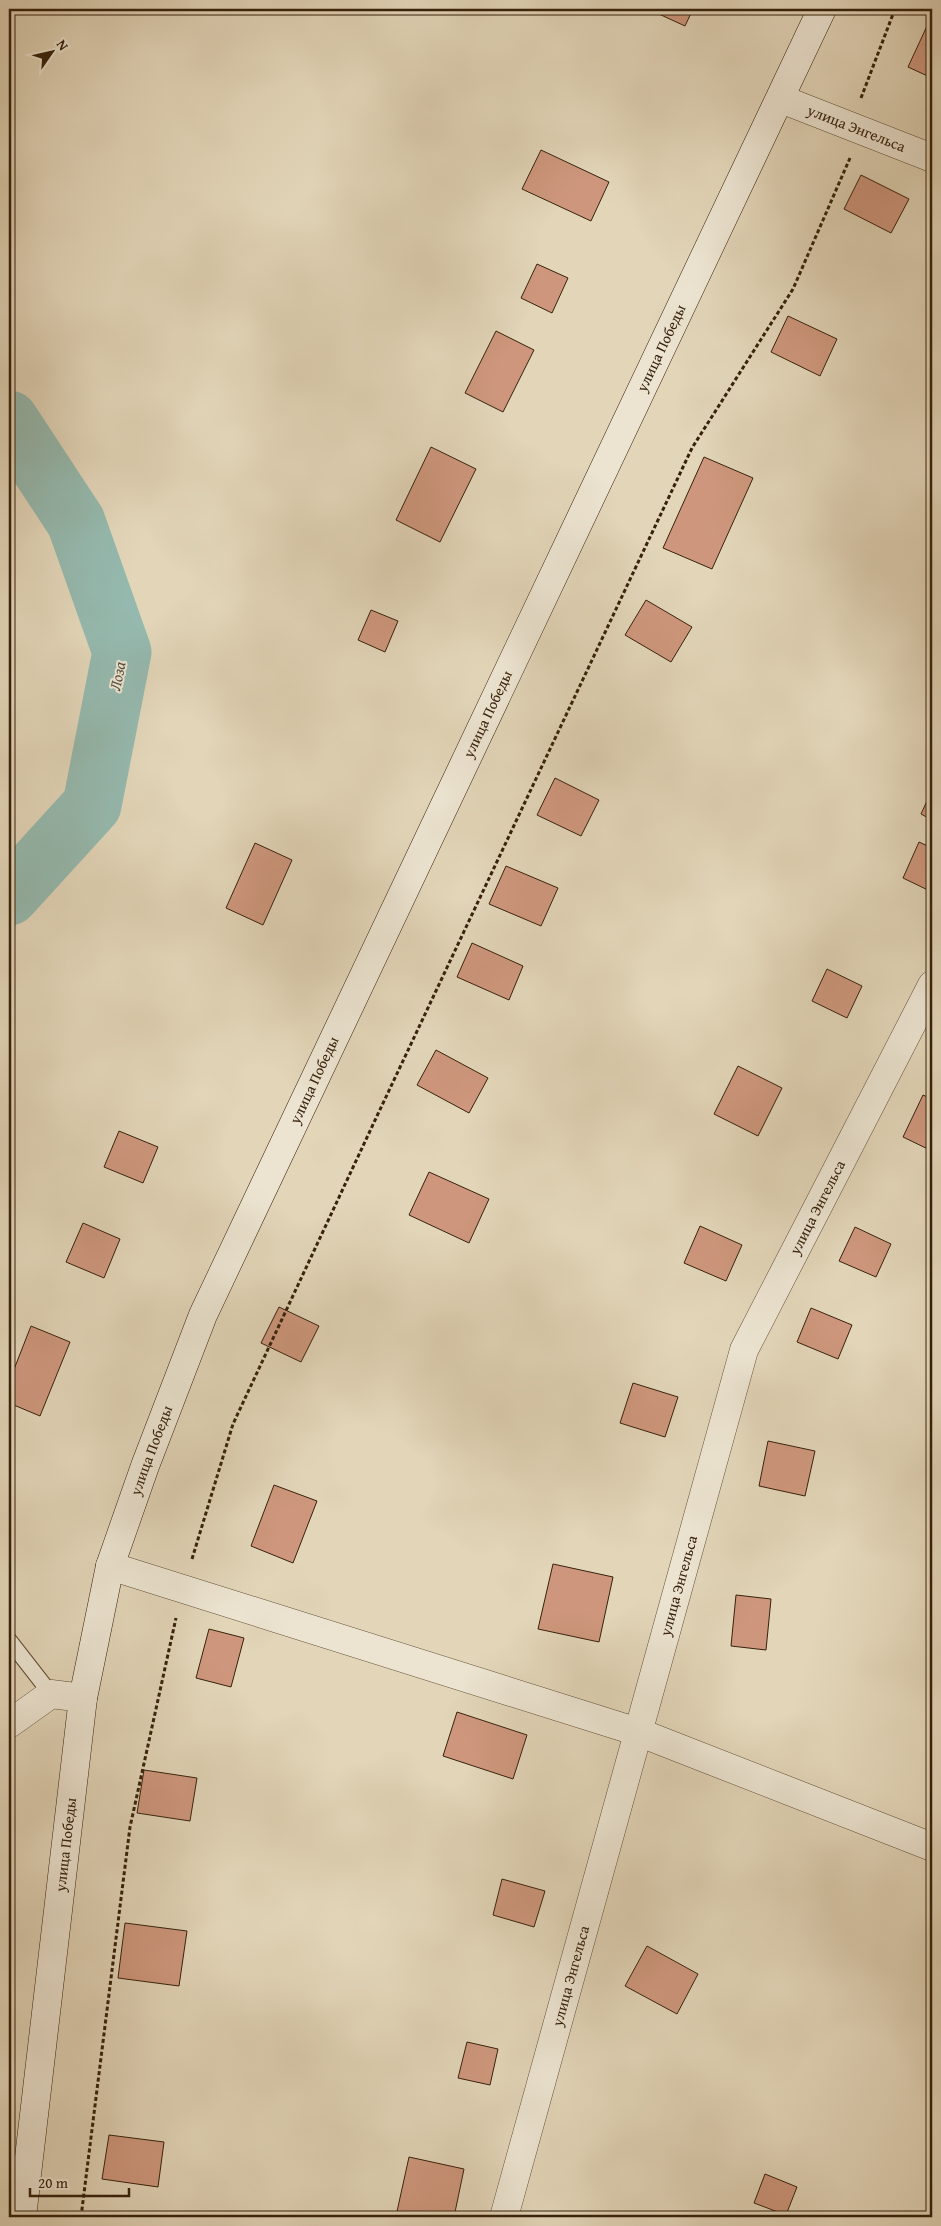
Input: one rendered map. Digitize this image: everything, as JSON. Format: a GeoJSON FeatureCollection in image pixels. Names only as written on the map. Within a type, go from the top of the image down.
{"type":"FeatureCollection","features":[{"type":"Feature","properties":{"kind":"street","name":"улица Победы"},"geometry":{"type":"LineString","coordinates":[[22,2217],[83,1698],[110,1566],[145,1466],[202,1314],[781,99],[822,9]]}},
{"type":"Feature","properties":{"kind":"street","name":"улица Энгельса"},"geometry":{"type":"LineString","coordinates":[[781,99],[932,158]]}},
{"type":"Feature","properties":{"kind":"street","name":"улица Энгельса"},"geometry":{"type":"LineString","coordinates":[[504,2217],[744,1350],[932,985]]}},
{"type":"Feature","properties":{"kind":"street"},"geometry":{"type":"LineString","coordinates":[[110,1566],[638,1732],[932,1848]]}},
{"type":"Feature","properties":{"kind":"street"},"geometry":{"type":"LineString","coordinates":[[9,1724],[51,1694],[83,1698]]}},
{"type":"Feature","properties":{"kind":"lane"},"geometry":{"type":"LineString","coordinates":[[9,1640],[51,1694]]}},
{"type":"Feature","properties":{"kind":"path"},"geometry":{"type":"LineString","coordinates":[[81,2217],[130,1828],[183,1589],[233,1424],[692,448],[793,289],[850,163],[861,94],[895,9]]}},
{"type":"Feature","properties":{"kind":"building"},"geometry":{"type":"Polygon","coordinates":[[[648,9],[693,9],[685,26],[648,9]]]}},
{"type":"Feature","properties":{"kind":"building"},"geometry":{"type":"Polygon","coordinates":[[[927,26],[932,28],[932,78],[908,67],[927,26]]]}},
{"type":"Feature","properties":{"kind":"building"},"geometry":{"type":"Polygon","coordinates":[[[541,150],[609,182],[591,221],[522,189],[541,150]]]}},
{"type":"Feature","properties":{"kind":"building"},"geometry":{"type":"Polygon","coordinates":[[[861,175],[909,199],[891,233],[844,209],[861,175]]]}},
{"type":"Feature","properties":{"kind":"building"},"geometry":{"type":"Polygon","coordinates":[[[537,264],[568,278],[552,313],[521,298],[537,264]]]}},
{"type":"Feature","properties":{"kind":"building"},"geometry":{"type":"Polygon","coordinates":[[[788,316],[837,339],[820,376],[771,352],[788,316]]]}},
{"type":"Feature","properties":{"kind":"building"},"geometry":{"type":"Polygon","coordinates":[[[496,331],[534,350],[503,412],[465,393],[496,331]]]}},
{"type":"Feature","properties":{"kind":"building"},"geometry":{"type":"Polygon","coordinates":[[[431,447],[476,469],[440,542],[396,520],[431,447]]]}},
{"type":"Feature","properties":{"kind":"building"},"geometry":{"type":"Polygon","coordinates":[[[704,457],[753,478],[712,569],[663,548],[704,457]]]}},
{"type":"Feature","properties":{"kind":"building"},"geometry":{"type":"Polygon","coordinates":[[[646,600],[692,627],[671,662],[625,635],[646,600]]]}},
{"type":"Feature","properties":{"kind":"building"},"geometry":{"type":"Polygon","coordinates":[[[371,610],[398,621],[385,652],[358,640],[371,610]]]}},
{"type":"Feature","properties":{"kind":"building"},"geometry":{"type":"Polygon","coordinates":[[[555,778],[599,800],[581,836],[537,815],[555,778]]]}},
{"type":"Feature","properties":{"kind":"building"},"geometry":{"type":"Polygon","coordinates":[[[932,790],[932,820],[921,814],[932,790]]]}},
{"type":"Feature","properties":{"kind":"building"},"geometry":{"type":"Polygon","coordinates":[[[919,842],[932,848],[932,892],[903,878],[919,842]]]}},
{"type":"Feature","properties":{"kind":"building"},"geometry":{"type":"Polygon","coordinates":[[[255,843],[292,860],[263,925],[226,908],[255,843]]]}},
{"type":"Feature","properties":{"kind":"building"},"geometry":{"type":"Polygon","coordinates":[[[506,866],[558,888],[541,926],[489,904],[506,866]]]}},
{"type":"Feature","properties":{"kind":"building"},"geometry":{"type":"Polygon","coordinates":[[[472,943],[523,966],[509,1000],[457,977],[472,943]]]}},
{"type":"Feature","properties":{"kind":"building"},"geometry":{"type":"Polygon","coordinates":[[[827,969],[862,986],[847,1018],[812,1001],[827,969]]]}},
{"type":"Feature","properties":{"kind":"building"},"geometry":{"type":"Polygon","coordinates":[[[436,1050],[488,1078],[469,1113],[417,1085],[436,1050]]]}},
{"type":"Feature","properties":{"kind":"building"},"geometry":{"type":"Polygon","coordinates":[[[738,1066],[782,1088],[758,1136],[714,1114],[738,1066]]]}},
{"type":"Feature","properties":{"kind":"building"},"geometry":{"type":"Polygon","coordinates":[[[923,1095],[932,1099],[932,1151],[903,1137],[923,1095]]]}},
{"type":"Feature","properties":{"kind":"building"},"geometry":{"type":"Polygon","coordinates":[[[119,1131],[158,1147],[143,1183],[104,1167],[119,1131]]]}},
{"type":"Feature","properties":{"kind":"building"},"geometry":{"type":"Polygon","coordinates":[[[429,1172],[489,1199],[469,1243],[409,1215],[429,1172]]]}},
{"type":"Feature","properties":{"kind":"building"},"geometry":{"type":"Polygon","coordinates":[[[83,1223],[120,1239],[104,1278],[66,1262],[83,1223]]]}},
{"type":"Feature","properties":{"kind":"building"},"geometry":{"type":"Polygon","coordinates":[[[700,1226],[742,1245],[726,1281],[684,1263],[700,1226]]]}},
{"type":"Feature","properties":{"kind":"building"},"geometry":{"type":"Polygon","coordinates":[[[855,1227],[891,1244],[876,1277],[839,1261],[855,1227]]]}},
{"type":"Feature","properties":{"kind":"building"},"geometry":{"type":"Polygon","coordinates":[[[279,1307],[319,1326],[301,1362],[261,1343],[279,1307]]]}},
{"type":"Feature","properties":{"kind":"building"},"geometry":{"type":"Polygon","coordinates":[[[811,1308],[852,1325],[838,1359],[797,1342],[811,1308]]]}},
{"type":"Feature","properties":{"kind":"building"},"geometry":{"type":"Polygon","coordinates":[[[31,1326],[70,1342],[40,1416],[9,1403],[9,1382],[31,1326]]]}},
{"type":"Feature","properties":{"kind":"building"},"geometry":{"type":"Polygon","coordinates":[[[633,1383],[678,1397],[665,1437],[620,1423],[633,1383]]]}},
{"type":"Feature","properties":{"kind":"building"},"geometry":{"type":"Polygon","coordinates":[[[768,1441],[815,1451],[805,1496],[759,1486],[768,1441]]]}},
{"type":"Feature","properties":{"kind":"building"},"geometry":{"type":"Polygon","coordinates":[[[274,1485],[317,1501],[293,1563],[251,1546],[274,1485]]]}},
{"type":"Feature","properties":{"kind":"building"},"geometry":{"type":"Polygon","coordinates":[[[553,1564],[613,1577],[599,1642],[538,1629],[553,1564]]]}},
{"type":"Feature","properties":{"kind":"building"},"geometry":{"type":"Polygon","coordinates":[[[736,1595],[771,1599],[766,1650],[731,1646],[736,1595]]]}},
{"type":"Feature","properties":{"kind":"building"},"geometry":{"type":"Polygon","coordinates":[[[209,1629],[244,1638],[231,1687],[196,1678],[209,1629]]]}},
{"type":"Feature","properties":{"kind":"building"},"geometry":{"type":"Polygon","coordinates":[[[457,1712],[527,1735],[513,1779],[443,1756],[457,1712]]]}},
{"type":"Feature","properties":{"kind":"building"},"geometry":{"type":"Polygon","coordinates":[[[144,1770],[197,1778],[190,1821],[137,1813],[144,1770]]]}},
{"type":"Feature","properties":{"kind":"building"},"geometry":{"type":"Polygon","coordinates":[[[502,1879],[545,1891],[534,1927],[493,1915],[502,1879]]]}},
{"type":"Feature","properties":{"kind":"building"},"geometry":{"type":"Polygon","coordinates":[[[125,1923],[187,1931],[179,1986],[118,1978],[125,1923]]]}},
{"type":"Feature","properties":{"kind":"building"},"geometry":{"type":"Polygon","coordinates":[[[647,1946],[698,1974],[677,2014],[625,1986],[647,1946]]]}},
{"type":"Feature","properties":{"kind":"building"},"geometry":{"type":"Polygon","coordinates":[[[467,2042],[498,2049],[490,2085],[458,2078],[467,2042]]]}},
{"type":"Feature","properties":{"kind":"building"},"geometry":{"type":"Polygon","coordinates":[[[109,2135],[164,2142],[158,2187],[102,2179],[109,2135]]]}},
{"type":"Feature","properties":{"kind":"building"},"geometry":{"type":"Polygon","coordinates":[[[409,2157],[464,2169],[454,2217],[396,2216],[409,2157]]]}},
{"type":"Feature","properties":{"kind":"building"},"geometry":{"type":"Polygon","coordinates":[[[765,2174],[797,2187],[786,2215],[754,2203],[765,2174]]]}},
{"type":"Feature","properties":{"kind":"waterway","name":"Лоза"},"geometry":{"type":"LineString","coordinates":[[9,420],[76,522],[122,652],[92,805],[9,896]]}}]}
